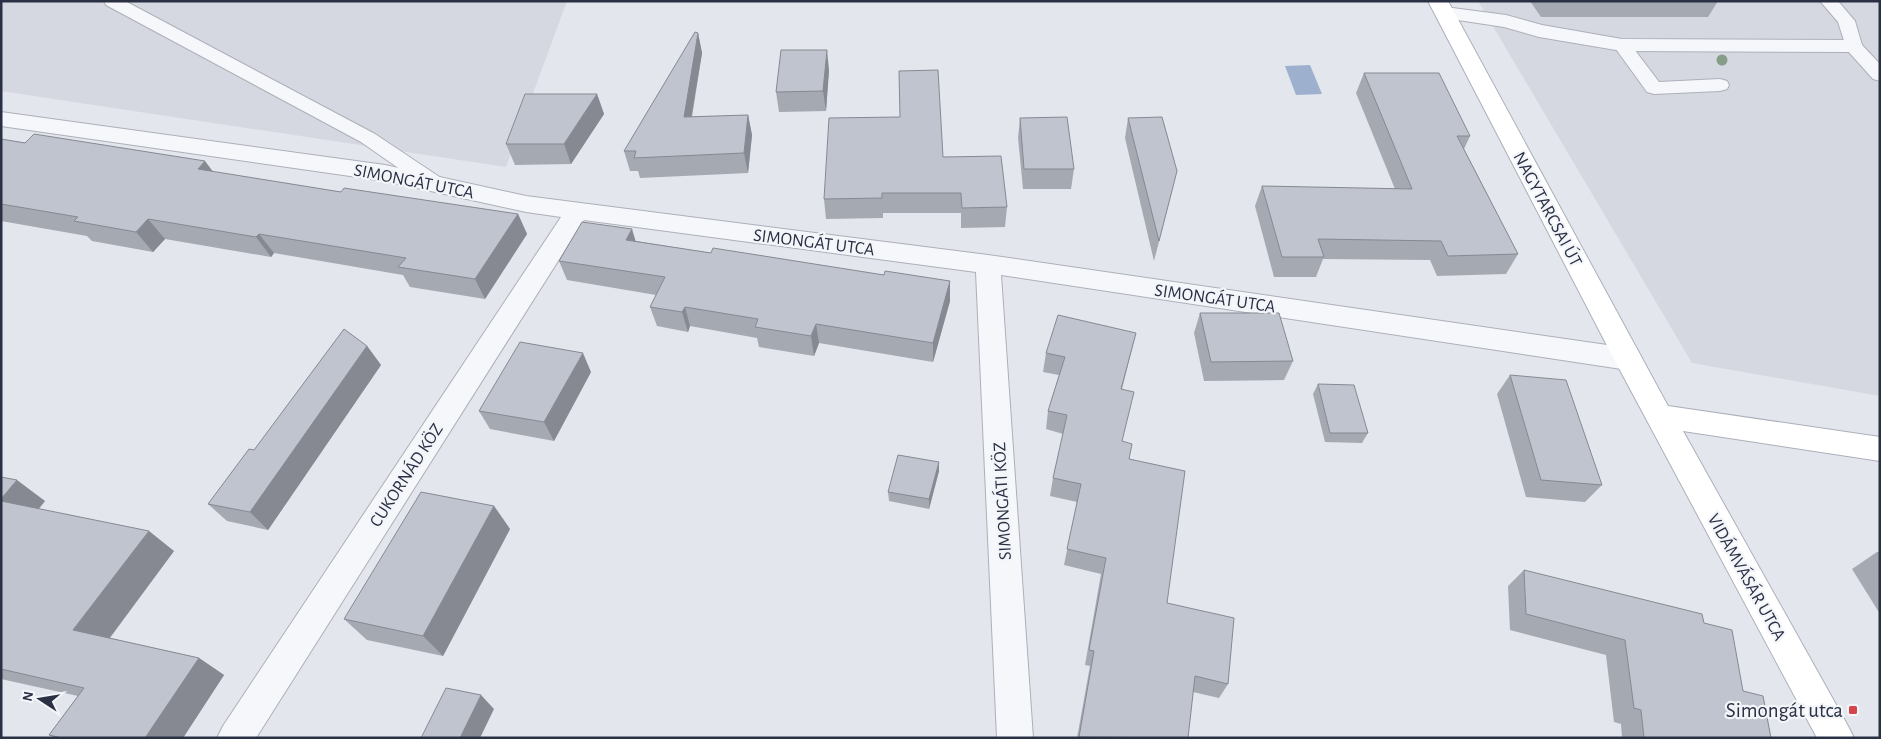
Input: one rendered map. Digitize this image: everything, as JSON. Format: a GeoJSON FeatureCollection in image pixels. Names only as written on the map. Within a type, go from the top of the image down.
{"type":"FeatureCollection","features":[{"type":"Feature","properties":{"kind":"main road","name":"NAGYTARCSAI ÚT"},"geometry":{"type":"LineString","coordinates":[[1442,7],[1659,416]]}},
{"type":"Feature","properties":{"kind":"main road"},"geometry":{"type":"LineString","coordinates":[[1659,416],[1880,449]]}},
{"type":"Feature","properties":{"kind":"main road","name":"VIDÁMVÁSÁR UTCA"},"geometry":{"type":"LineString","coordinates":[[1659,416],[1836,738]]}},
{"type":"Feature","properties":{"kind":"street"},"geometry":{"type":"LineString","coordinates":[[1442,7],[1506,21],[1539,31],[1622,46],[1853,46]]}},
{"type":"Feature","properties":{"kind":"street","name":"SIMONGÁT UTCA"},"geometry":{"type":"LineString","coordinates":[[1,119],[375,172],[526,204],[988,264],[1628,359]]}},
{"type":"Feature","properties":{"kind":"street","name":"CUKORNÁD KÖZ"},"geometry":{"type":"LineString","coordinates":[[235,738],[577,211]]}},
{"type":"Feature","properties":{"kind":"street","name":"SIMONGÁTI KÖZ"},"geometry":{"type":"LineString","coordinates":[[988,264],[1015,738]]}},
{"type":"Feature","properties":{"kind":"lane"},"geometry":{"type":"LineString","coordinates":[[112,1],[368,138],[434,183]]}},
{"type":"Feature","properties":{"kind":"lane"},"geometry":{"type":"LineString","coordinates":[[1828,1],[1846,21],[1853,46],[1880,75]]}},
{"type":"Feature","properties":{"kind":"lane"},"geometry":{"type":"LineString","coordinates":[[1622,46],[1654,88],[1720,85]]}},
{"type":"Feature","properties":{"kind":"shaded area"},"geometry":{"type":"Polygon","coordinates":[[[1,1],[567,1],[506,167],[1,91],[1,1]]]}},
{"type":"Feature","properties":{"kind":"shaded area"},"geometry":{"type":"Polygon","coordinates":[[[1478,1],[1880,1],[1880,396],[1692,363],[1478,1]]]}},
{"type":"Feature","properties":{"kind":"water"},"geometry":{"type":"Polygon","coordinates":[[[1310,65],[1322,94],[1296,95],[1285,66],[1310,65]]]}},
{"type":"Feature","properties":{"kind":"building"},"geometry":{"type":"Polygon","coordinates":[[[695,32],[698,33],[684,117],[748,115],[744,153],[634,158],[636,151],[624,151],[695,32]]]}},
{"type":"Feature","properties":{"kind":"building"},"geometry":{"type":"Polygon","coordinates":[[[781,50],[827,50],[823,91],[776,92],[781,50]]]}},
{"type":"Feature","properties":{"kind":"building"},"geometry":{"type":"Polygon","coordinates":[[[938,70],[943,157],[1001,156],[1007,207],[962,208],[961,193],[882,193],[882,198],[824,199],[829,118],[900,117],[899,71],[938,70]]]}},
{"type":"Feature","properties":{"kind":"building"},"geometry":{"type":"Polygon","coordinates":[[[1364,73],[1439,73],[1470,136],[1457,136],[1518,254],[1448,256],[1441,241],[1318,239],[1324,257],[1282,257],[1262,186],[1412,189],[1364,73]]]}},
{"type":"Feature","properties":{"kind":"building"},"geometry":{"type":"Polygon","coordinates":[[[525,94],[597,94],[564,144],[506,144],[525,94]]]}},
{"type":"Feature","properties":{"kind":"building"},"geometry":{"type":"Polygon","coordinates":[[[1067,117],[1074,169],[1024,169],[1020,118],[1067,117]]]}},
{"type":"Feature","properties":{"kind":"building"},"geometry":{"type":"Polygon","coordinates":[[[1162,117],[1177,171],[1159,241],[1128,118],[1162,117]]]}},
{"type":"Feature","properties":{"kind":"building"},"geometry":{"type":"Polygon","coordinates":[[[34,134],[205,161],[198,169],[341,192],[344,188],[518,214],[475,279],[398,267],[406,258],[259,234],[256,237],[148,219],[136,232],[74,221],[78,217],[1,204],[1,139],[25,143],[34,134]]]}},
{"type":"Feature","properties":{"kind":"building"},"geometry":{"type":"Polygon","coordinates":[[[582,222],[632,229],[626,240],[711,253],[713,248],[884,275],[885,271],[950,281],[933,343],[816,324],[811,336],[755,327],[758,319],[685,307],[682,312],[650,307],[665,277],[559,261],[582,222]]]}},
{"type":"Feature","properties":{"kind":"building"},"geometry":{"type":"Polygon","coordinates":[[[1200,313],[1279,313],[1293,361],[1211,362],[1200,313]]]}},
{"type":"Feature","properties":{"kind":"building"},"geometry":{"type":"Polygon","coordinates":[[[1058,315],[1136,333],[1121,389],[1134,392],[1122,441],[1132,444],[1129,459],[1185,471],[1167,603],[1234,618],[1228,684],[1195,676],[1188,738],[1079,737],[1094,651],[1089,650],[1106,558],[1067,549],[1081,484],[1053,478],[1067,415],[1048,411],[1065,357],[1046,353],[1058,315]]]}},
{"type":"Feature","properties":{"kind":"building"},"geometry":{"type":"Polygon","coordinates":[[[344,329],[367,346],[250,512],[208,504],[249,449],[254,450],[344,329]]]}},
{"type":"Feature","properties":{"kind":"building"},"geometry":{"type":"Polygon","coordinates":[[[520,342],[583,353],[544,422],[479,411],[520,342]]]}},
{"type":"Feature","properties":{"kind":"building"},"geometry":{"type":"Polygon","coordinates":[[[1510,375],[1566,380],[1602,485],[1541,480],[1510,375]]]}},
{"type":"Feature","properties":{"kind":"building"},"geometry":{"type":"Polygon","coordinates":[[[1318,384],[1354,385],[1368,433],[1330,433],[1318,384]]]}},
{"type":"Feature","properties":{"kind":"building"},"geometry":{"type":"Polygon","coordinates":[[[898,455],[939,462],[929,499],[888,492],[898,455]]]}},
{"type":"Feature","properties":{"kind":"building"},"geometry":{"type":"Polygon","coordinates":[[[1,477],[17,480],[1,499],[1,477]]]}},
{"type":"Feature","properties":{"kind":"building"},"geometry":{"type":"Polygon","coordinates":[[[421,492],[494,506],[423,636],[344,619],[421,492]]]}},
{"type":"Feature","properties":{"kind":"building"},"geometry":{"type":"Polygon","coordinates":[[[1,501],[149,531],[73,630],[199,658],[145,738],[62,738],[49,735],[84,688],[1,669],[1,501]]]}},
{"type":"Feature","properties":{"kind":"building"},"geometry":{"type":"Polygon","coordinates":[[[1524,570],[1702,614],[1704,623],[1732,630],[1743,691],[1763,696],[1771,738],[1644,738],[1641,710],[1634,708],[1625,640],[1526,614],[1524,570]]]}},
{"type":"Feature","properties":{"kind":"building"},"geometry":{"type":"Polygon","coordinates":[[[446,688],[481,695],[460,738],[421,738],[446,688]]]}},
{"type":"Feature","properties":{"kind":"place","name":"Simongát utca"},"geometry":{"type":"Point","coordinates":[1853,710]}}]}
